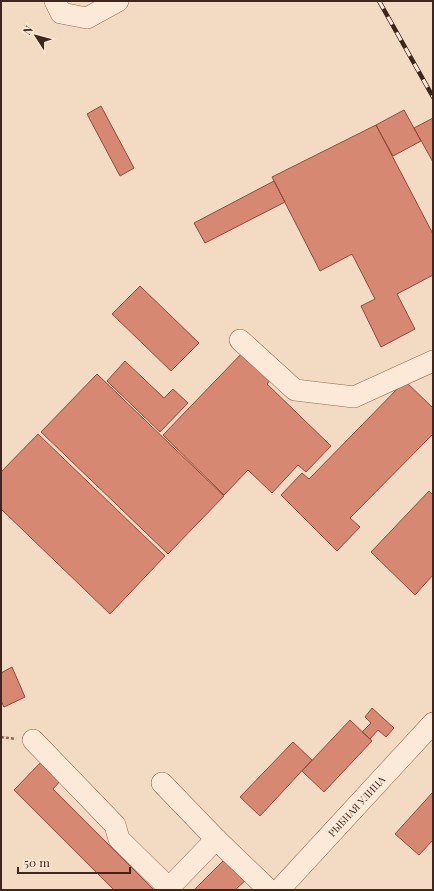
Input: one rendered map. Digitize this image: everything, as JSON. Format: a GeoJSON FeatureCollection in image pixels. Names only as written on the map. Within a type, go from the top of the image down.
{"type":"FeatureCollection","features":[{"type":"Feature","properties":{"kind":"street"},"geometry":{"type":"LineString","coordinates":[[55,1],[61,13],[87,18],[118,1]]}},
{"type":"Feature","properties":{"kind":"street"},"geometry":{"type":"LineString","coordinates":[[240,340],[295,390],[354,397],[433,361]]}},
{"type":"Feature","properties":{"kind":"street","name":"РЫБНАЯ УЛИЦА"},"geometry":{"type":"LineString","coordinates":[[278,890],[433,722]]}},
{"type":"Feature","properties":{"kind":"street"},"geometry":{"type":"LineString","coordinates":[[33,740],[115,825],[119,839],[169,888],[216,839]]}},
{"type":"Feature","properties":{"kind":"street"},"geometry":{"type":"LineString","coordinates":[[162,783],[216,839],[269,890]]}},
{"type":"Feature","properties":{"kind":"building"},"geometry":{"type":"Polygon","coordinates":[[[101,106],[134,168],[120,176],[87,114],[101,106]]]}},
{"type":"Feature","properties":{"kind":"building"},"geometry":{"type":"Polygon","coordinates":[[[404,110],[421,141],[393,156],[376,125],[404,110]]]}},
{"type":"Feature","properties":{"kind":"building"},"geometry":{"type":"Polygon","coordinates":[[[433,118],[433,162],[414,128],[433,118]]]}},
{"type":"Feature","properties":{"kind":"building"},"geometry":{"type":"Polygon","coordinates":[[[376,125],[433,234],[433,275],[397,294],[415,329],[381,347],[361,306],[375,299],[352,254],[320,271],[272,177],[376,125]]]}},
{"type":"Feature","properties":{"kind":"building"},"geometry":{"type":"Polygon","coordinates":[[[274,181],[285,202],[205,243],[194,223],[274,181]]]}},
{"type":"Feature","properties":{"kind":"building"},"geometry":{"type":"Polygon","coordinates":[[[140,286],[199,343],[171,371],[112,314],[140,286]]]}},
{"type":"Feature","properties":{"kind":"building"},"geometry":{"type":"Polygon","coordinates":[[[245,350],[273,377],[267,384],[331,446],[306,472],[298,465],[272,493],[248,470],[224,495],[163,435],[245,350]]]}},
{"type":"Feature","properties":{"kind":"building"},"geometry":{"type":"Polygon","coordinates":[[[125,361],[164,398],[173,389],[188,403],[160,432],[107,381],[125,361]]]}},
{"type":"Feature","properties":{"kind":"building"},"geometry":{"type":"Polygon","coordinates":[[[97,374],[224,496],[168,554],[41,432],[97,374]]]}},
{"type":"Feature","properties":{"kind":"building"},"geometry":{"type":"Polygon","coordinates":[[[405,381],[433,408],[433,434],[350,518],[360,527],[337,551],[281,495],[302,473],[309,479],[405,381]]]}},
{"type":"Feature","properties":{"kind":"building"},"geometry":{"type":"Polygon","coordinates":[[[38,434],[165,556],[110,614],[1,509],[1,472],[38,434]]]}},
{"type":"Feature","properties":{"kind":"building"},"geometry":{"type":"Polygon","coordinates":[[[429,491],[433,495],[433,575],[415,595],[371,552],[429,491]]]}},
{"type":"Feature","properties":{"kind":"building"},"geometry":{"type":"Polygon","coordinates":[[[12,667],[25,697],[4,707],[1,701],[1,673],[12,667]]]}},
{"type":"Feature","properties":{"kind":"building"},"geometry":{"type":"Polygon","coordinates":[[[372,708],[394,728],[386,737],[378,730],[370,739],[362,732],[371,723],[365,717],[372,708]]]}},
{"type":"Feature","properties":{"kind":"building"},"geometry":{"type":"Polygon","coordinates":[[[350,720],[372,741],[324,792],[302,771],[350,720]]]}},
{"type":"Feature","properties":{"kind":"building"},"geometry":{"type":"Polygon","coordinates":[[[293,742],[312,760],[260,816],[240,797],[293,742]]]}},
{"type":"Feature","properties":{"kind":"building"},"geometry":{"type":"Polygon","coordinates":[[[43,760],[62,779],[53,789],[154,890],[114,890],[14,790],[43,760]]]}},
{"type":"Feature","properties":{"kind":"building"},"geometry":{"type":"Polygon","coordinates":[[[433,792],[433,840],[419,855],[395,834],[433,792]]]}},
{"type":"Feature","properties":{"kind":"building"},"geometry":{"type":"Polygon","coordinates":[[[226,858],[247,879],[235,890],[194,890],[226,858]]]}},
{"type":"Feature","properties":{"kind":"railway"},"geometry":{"type":"LineString","coordinates":[[379,1],[433,97]]}}]}
